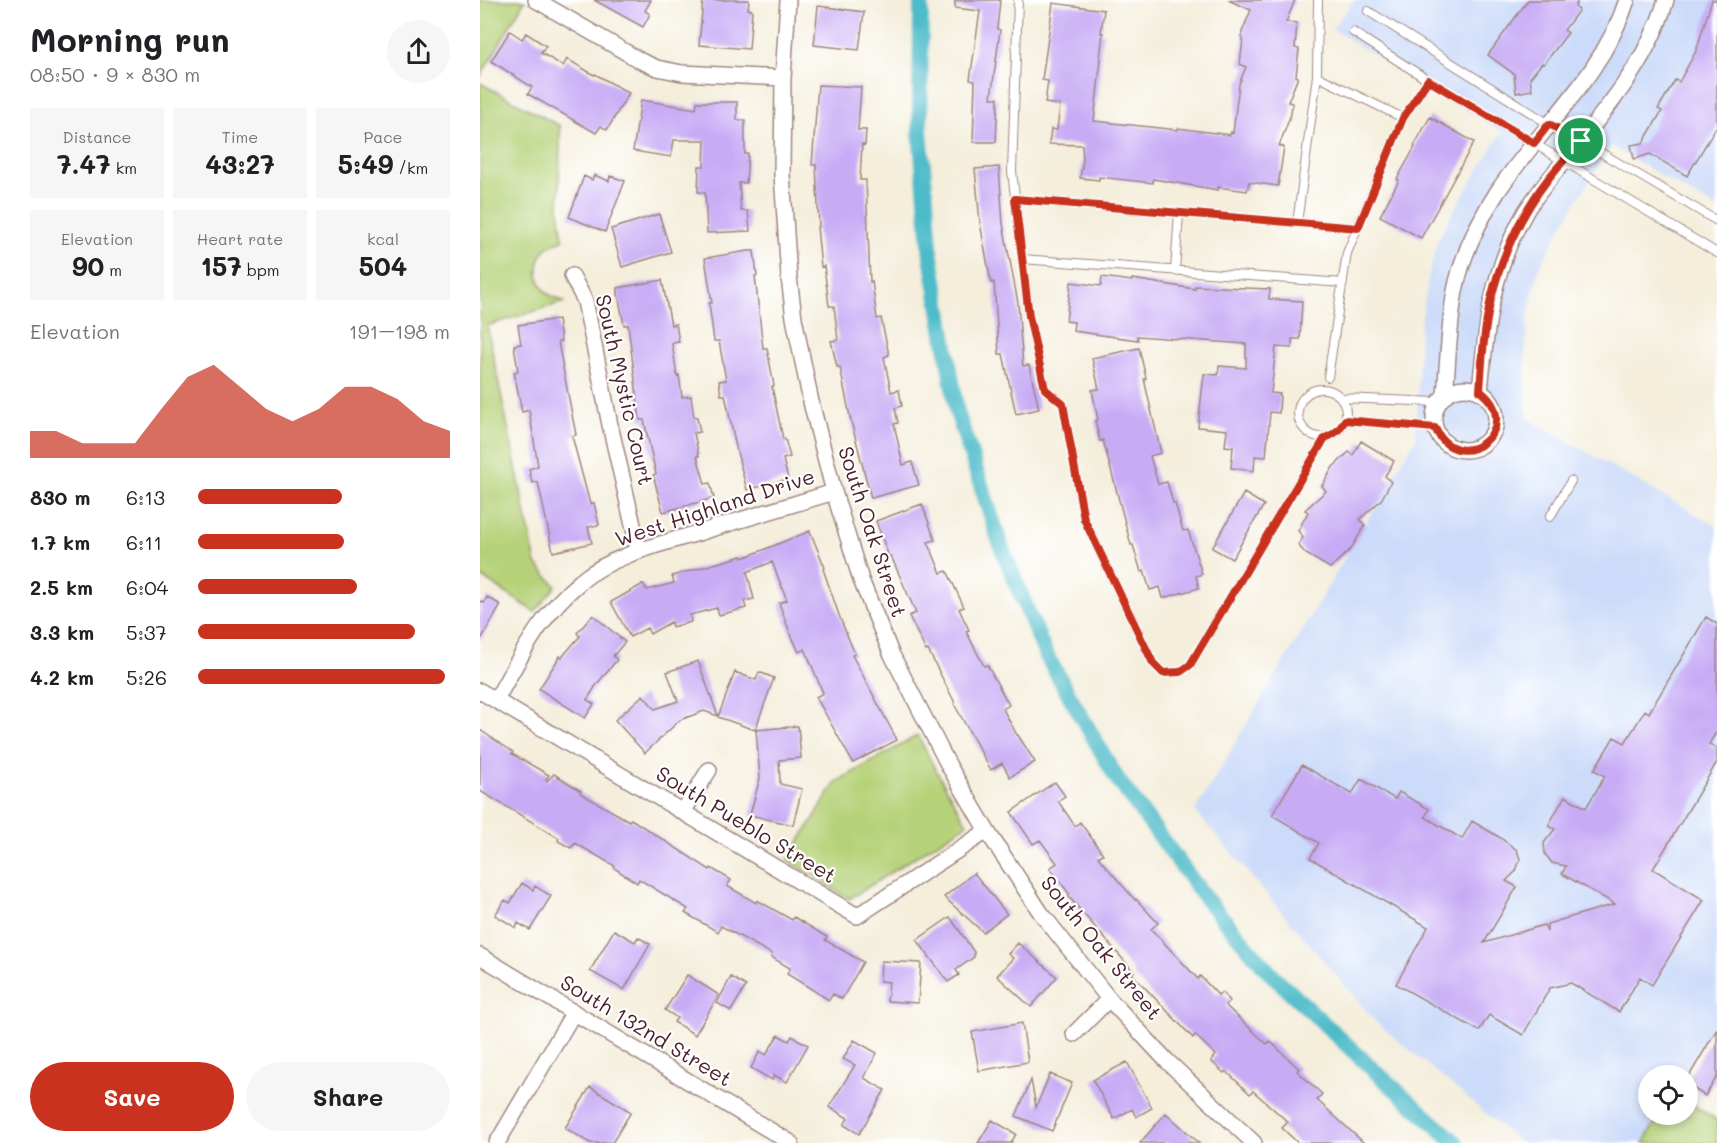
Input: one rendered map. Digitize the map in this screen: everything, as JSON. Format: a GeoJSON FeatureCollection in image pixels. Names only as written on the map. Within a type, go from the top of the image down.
{"type":"FeatureCollection","features":[{"type":"Feature","properties":{"kind":"street"},"geometry":{"type":"LineString","coordinates":[[536,0],[555,5],[641,62],[657,68],[682,74],[783,78]]}},
{"type":"Feature","properties":{"kind":"street","name":"South Oak Street"},"geometry":{"type":"LineString","coordinates":[[788,0],[783,78],[782,174],[790,288],[811,402],[834,492],[861,580],[891,652],[949,766],[987,831],[1041,913],[1109,999],[1167,1061],[1254,1143]]}},
{"type":"Feature","properties":{"kind":"street"},"geometry":{"type":"LineString","coordinates":[[1441,399],[1452,390],[1462,387],[1480,391],[1488,397],[1494,405],[1496,425],[1488,440],[1475,448],[1461,450],[1453,448],[1442,440],[1435,428],[1435,411],[1441,399],[1455,290],[1466,254],[1481,220],[1497,193],[1601,58],[1614,34],[1627,0]]}},
{"type":"Feature","properties":{"kind":"street"},"geometry":{"type":"LineString","coordinates":[[1480,391],[1484,337],[1491,299],[1514,234],[1547,180],[1581,141],[1630,76],[1646,51],[1666,0]]}},
{"type":"Feature","properties":{"kind":"street","name":"South Mystic Court"},"geometry":{"type":"LineString","coordinates":[[572,276],[585,301],[639,551]]}},
{"type":"Feature","properties":{"kind":"street","name":"West Highland Drive"},"geometry":{"type":"LineString","coordinates":[[496,700],[535,631],[549,613],[581,580],[598,569],[639,551],[834,492]]}},
{"type":"Feature","properties":{"kind":"street","name":"South Pueblo Street"},"geometry":{"type":"LineString","coordinates":[[480,691],[857,916],[987,831]]}},
{"type":"Feature","properties":{"kind":"street"},"geometry":{"type":"LineString","coordinates":[[683,812],[709,770]]}},
{"type":"Feature","properties":{"kind":"street","name":"South 132nd Street"},"geometry":{"type":"LineString","coordinates":[[480,956],[791,1143]]}},
{"type":"Feature","properties":{"kind":"street"},"geometry":{"type":"LineString","coordinates":[[1074,1034],[1109,999]]}},
{"type":"Feature","properties":{"kind":"street"},"geometry":{"type":"LineString","coordinates":[[496,1143],[573,1012]]}},
{"type":"Feature","properties":{"kind":"lane"},"geometry":{"type":"LineString","coordinates":[[1018,0],[1012,171],[1029,316],[1045,389],[1063,404],[1084,519],[1153,663],[1163,673],[1180,672],[1190,665],[1318,449],[1321,437]]}},
{"type":"Feature","properties":{"kind":"lane"},"geometry":{"type":"LineString","coordinates":[[1297,223],[1317,76],[1318,0]]}},
{"type":"Feature","properties":{"kind":"lane"},"geometry":{"type":"LineString","coordinates":[[1368,11],[1549,124],[1717,221]]}},
{"type":"Feature","properties":{"kind":"lane"},"geometry":{"type":"LineString","coordinates":[[1353,32],[1428,80],[1717,253]]}},
{"type":"Feature","properties":{"kind":"lane"},"geometry":{"type":"LineString","coordinates":[[1317,76],[1403,118]]}},
{"type":"Feature","properties":{"kind":"lane"},"geometry":{"type":"LineString","coordinates":[[1327,389],[1347,254],[1403,118],[1428,80]]}},
{"type":"Feature","properties":{"kind":"lane"},"geometry":{"type":"LineString","coordinates":[[1015,199],[1358,228]]}},
{"type":"Feature","properties":{"kind":"lane"},"geometry":{"type":"LineString","coordinates":[[1175,271],[1179,213]]}},
{"type":"Feature","properties":{"kind":"lane"},"geometry":{"type":"LineString","coordinates":[[1022,259],[1343,283]]}},
{"type":"Feature","properties":{"kind":"lane"},"geometry":{"type":"LineString","coordinates":[[1342,398],[1346,408],[1345,420],[1339,430],[1332,435],[1321,437],[1309,434],[1303,429],[1297,414],[1302,399],[1315,390],[1327,389],[1342,398],[1441,399]]}},
{"type":"Feature","properties":{"kind":"lane"},"geometry":{"type":"LineString","coordinates":[[1345,420],[1435,428]]}},
{"type":"Feature","properties":{"kind":"lane"},"geometry":{"type":"LineString","coordinates":[[1550,517],[1571,481]]}},
{"type":"Feature","properties":{"kind":"shaded area"},"geometry":{"type":"Polygon","coordinates":[[[1354,0],[1717,0],[1717,209],[1611,146],[1539,268],[1528,315],[1525,358],[1527,418],[1717,526],[1717,1018],[1689,1065],[1638,1065],[1638,1125],[1654,1125],[1643,1143],[1521,1143],[1377,1023],[1195,811],[1416,438],[1420,326],[1437,242],[1502,132],[1332,29],[1354,0]]]}},
{"type":"Feature","properties":{"kind":"green space"},"geometry":{"type":"Polygon","coordinates":[[[480,0],[525,0],[480,77],[480,0]]]}},
{"type":"Feature","properties":{"kind":"green space"},"geometry":{"type":"Polygon","coordinates":[[[480,83],[560,126],[559,209],[563,240],[546,249],[540,259],[538,271],[543,288],[564,302],[487,326],[536,564],[556,586],[535,612],[480,576],[480,83]]]}},
{"type":"Feature","properties":{"kind":"green space"},"geometry":{"type":"Polygon","coordinates":[[[918,735],[967,824],[849,899],[788,860],[836,782],[918,735]]]}},
{"type":"Feature","properties":{"kind":"green space"},"geometry":{"type":"Polygon","coordinates":[[[1698,1108],[1717,1120],[1717,1143],[1643,1143],[1654,1125],[1698,1125],[1698,1108]]]}},
{"type":"Feature","properties":{"kind":"building"},"geometry":{"type":"Polygon","coordinates":[[[594,0],[651,0],[645,11],[650,14],[643,27],[594,0]]]}},
{"type":"Feature","properties":{"kind":"building"},"geometry":{"type":"Polygon","coordinates":[[[703,0],[749,0],[748,9],[752,10],[749,49],[699,45],[703,0]]]}},
{"type":"Feature","properties":{"kind":"building"},"geometry":{"type":"Polygon","coordinates":[[[955,0],[1000,0],[997,29],[1000,30],[991,98],[998,98],[996,142],[973,142],[975,81],[970,80],[980,11],[955,8],[955,0]]]}},
{"type":"Feature","properties":{"kind":"building"},"geometry":{"type":"Polygon","coordinates":[[[1228,0],[1295,0],[1286,22],[1297,23],[1295,48],[1299,49],[1296,76],[1298,77],[1288,102],[1292,103],[1291,114],[1279,146],[1284,147],[1278,186],[1249,182],[1247,191],[1218,187],[1218,190],[1153,179],[1153,183],[1099,177],[1099,180],[1080,178],[1083,160],[1082,145],[1049,144],[1051,129],[1057,130],[1060,105],[1045,103],[1048,81],[1042,80],[1053,3],[1104,10],[1094,121],[1230,135],[1231,132],[1233,133],[1239,84],[1246,67],[1240,64],[1242,32],[1251,10],[1228,0]]]}},
{"type":"Feature","properties":{"kind":"building"},"geometry":{"type":"Polygon","coordinates":[[[1528,0],[1578,0],[1575,7],[1579,10],[1564,30],[1568,33],[1530,78],[1532,90],[1516,93],[1514,74],[1488,55],[1528,0]]]}},
{"type":"Feature","properties":{"kind":"building"},"geometry":{"type":"Polygon","coordinates":[[[1712,0],[1717,0],[1717,126],[1687,176],[1650,154],[1634,159],[1631,145],[1643,143],[1662,111],[1658,109],[1675,80],[1679,82],[1696,51],[1712,0]]]}},
{"type":"Feature","properties":{"kind":"building"},"geometry":{"type":"Polygon","coordinates":[[[818,6],[864,12],[859,50],[814,45],[818,6]]]}},
{"type":"Feature","properties":{"kind":"building"},"geometry":{"type":"Polygon","coordinates":[[[510,31],[522,39],[526,33],[546,46],[541,53],[563,66],[567,59],[629,93],[607,130],[601,126],[596,133],[528,94],[532,87],[491,61],[510,31]]]}},
{"type":"Feature","properties":{"kind":"building"},"geometry":{"type":"Polygon","coordinates":[[[818,85],[861,87],[858,130],[866,130],[865,145],[862,144],[860,180],[866,180],[870,282],[872,281],[877,319],[881,318],[889,355],[884,357],[891,392],[899,390],[902,406],[895,408],[898,423],[894,424],[903,465],[912,462],[919,485],[871,498],[840,367],[837,367],[831,341],[838,340],[834,306],[829,306],[824,266],[821,267],[817,227],[819,227],[816,165],[812,165],[818,85]]]}},
{"type":"Feature","properties":{"kind":"building"},"geometry":{"type":"Polygon","coordinates":[[[641,100],[696,109],[697,102],[737,102],[737,120],[745,120],[745,154],[748,154],[746,183],[739,183],[741,211],[748,211],[750,231],[707,233],[705,193],[698,192],[699,166],[704,166],[705,140],[674,140],[671,157],[633,151],[641,100]]]}},
{"type":"Feature","properties":{"kind":"building"},"geometry":{"type":"Polygon","coordinates":[[[1430,117],[1474,142],[1421,238],[1380,216],[1430,117]]]}},
{"type":"Feature","properties":{"kind":"building"},"geometry":{"type":"Polygon","coordinates":[[[999,167],[1003,224],[1018,303],[1023,366],[1029,365],[1039,409],[1016,414],[1003,354],[999,354],[994,282],[991,283],[980,223],[975,169],[999,167]]]}},
{"type":"Feature","properties":{"kind":"building"},"geometry":{"type":"Polygon","coordinates":[[[594,175],[609,181],[610,176],[625,181],[605,232],[569,217],[584,176],[592,180],[594,175]]]}},
{"type":"Feature","properties":{"kind":"building"},"geometry":{"type":"Polygon","coordinates":[[[659,214],[671,252],[622,267],[611,229],[659,214]]]}},
{"type":"Feature","properties":{"kind":"building"},"geometry":{"type":"Polygon","coordinates":[[[754,251],[763,348],[767,348],[774,386],[772,387],[783,439],[785,439],[790,457],[783,459],[788,479],[747,490],[725,395],[721,395],[719,381],[726,380],[719,341],[714,341],[709,303],[712,303],[705,258],[754,251]]]}},
{"type":"Feature","properties":{"kind":"building"},"geometry":{"type":"Polygon","coordinates":[[[1102,277],[1132,281],[1132,279],[1195,289],[1195,286],[1270,289],[1269,299],[1302,301],[1300,339],[1292,339],[1292,348],[1276,347],[1271,393],[1280,394],[1279,413],[1270,412],[1266,457],[1255,456],[1254,471],[1231,468],[1233,447],[1225,446],[1227,430],[1198,427],[1204,374],[1218,375],[1219,366],[1246,368],[1246,344],[1137,336],[1138,340],[1073,331],[1074,322],[1066,321],[1071,282],[1101,286],[1102,277]]]}},
{"type":"Feature","properties":{"kind":"building"},"geometry":{"type":"Polygon","coordinates":[[[662,280],[671,325],[676,324],[679,342],[672,343],[682,397],[691,396],[694,417],[697,417],[700,432],[694,433],[699,456],[697,456],[705,484],[710,483],[714,498],[663,512],[653,475],[656,474],[644,420],[640,420],[628,325],[624,325],[618,294],[618,288],[662,280]]]}},
{"type":"Feature","properties":{"kind":"building"},"geometry":{"type":"Polygon","coordinates":[[[558,319],[561,341],[558,342],[576,435],[572,436],[590,504],[594,503],[599,525],[588,527],[592,543],[553,552],[538,482],[532,483],[529,469],[538,466],[529,410],[522,412],[514,372],[518,371],[514,345],[521,344],[518,325],[558,319]]]}},
{"type":"Feature","properties":{"kind":"building"},"geometry":{"type":"Polygon","coordinates":[[[1139,348],[1161,453],[1150,456],[1158,484],[1167,482],[1183,531],[1188,530],[1202,574],[1196,576],[1199,588],[1163,598],[1160,587],[1150,590],[1144,571],[1141,572],[1133,545],[1131,545],[1103,440],[1100,441],[1095,421],[1098,420],[1092,390],[1099,389],[1092,358],[1139,348]]]}},
{"type":"Feature","properties":{"kind":"building"},"geometry":{"type":"Polygon","coordinates":[[[1361,441],[1394,461],[1385,476],[1391,482],[1381,500],[1360,519],[1365,525],[1351,549],[1330,568],[1306,554],[1298,545],[1303,537],[1298,531],[1308,512],[1305,510],[1326,491],[1322,486],[1333,467],[1349,452],[1353,455],[1361,441]]]}},
{"type":"Feature","properties":{"kind":"building"},"geometry":{"type":"Polygon","coordinates":[[[1244,493],[1264,505],[1232,559],[1212,548],[1244,493]]]}},
{"type":"Feature","properties":{"kind":"building"},"geometry":{"type":"Polygon","coordinates":[[[922,504],[935,540],[928,542],[941,573],[947,571],[964,607],[959,609],[969,630],[966,631],[984,666],[987,665],[1009,705],[1003,709],[1035,762],[1010,777],[1002,763],[991,770],[954,704],[928,650],[926,651],[909,616],[916,613],[891,556],[889,557],[876,521],[922,504]]]}},
{"type":"Feature","properties":{"kind":"building"},"geometry":{"type":"Polygon","coordinates":[[[810,531],[855,654],[852,655],[897,740],[853,763],[816,697],[823,693],[805,649],[799,652],[789,630],[779,603],[787,600],[772,562],[747,572],[754,599],[744,601],[746,608],[719,615],[717,608],[690,615],[691,622],[672,627],[671,622],[650,634],[647,628],[630,637],[611,602],[643,584],[647,590],[674,583],[672,576],[742,556],[743,558],[810,531]]]}},
{"type":"Feature","properties":{"kind":"building"},"geometry":{"type":"Polygon","coordinates":[[[487,597],[501,605],[480,641],[480,601],[484,603],[487,597]]]}},
{"type":"Feature","properties":{"kind":"building"},"geometry":{"type":"Polygon","coordinates":[[[593,615],[625,642],[613,656],[617,660],[587,700],[594,704],[585,718],[539,689],[560,656],[562,657],[580,636],[577,633],[593,615]]]}},
{"type":"Feature","properties":{"kind":"building"},"geometry":{"type":"Polygon","coordinates":[[[1706,617],[1717,624],[1717,731],[1709,744],[1717,748],[1717,762],[1653,869],[1704,900],[1652,985],[1640,977],[1619,1012],[1571,983],[1550,988],[1523,1035],[1489,1015],[1479,1031],[1396,984],[1428,927],[1310,858],[1319,843],[1272,815],[1302,765],[1352,794],[1361,779],[1395,799],[1399,792],[1429,809],[1425,817],[1462,839],[1472,821],[1499,837],[1517,850],[1520,859],[1516,871],[1506,881],[1517,887],[1484,943],[1544,925],[1547,932],[1547,924],[1615,904],[1562,874],[1566,866],[1552,863],[1545,854],[1544,843],[1555,829],[1548,826],[1565,796],[1586,808],[1605,776],[1594,770],[1614,737],[1625,743],[1645,710],[1649,713],[1706,617]]]}},
{"type":"Feature","properties":{"kind":"building"},"geometry":{"type":"Polygon","coordinates":[[[698,661],[718,716],[704,711],[680,720],[645,753],[615,720],[643,695],[655,709],[678,701],[667,672],[698,661]]]}},
{"type":"Feature","properties":{"kind":"building"},"geometry":{"type":"Polygon","coordinates":[[[735,672],[756,680],[759,672],[774,678],[755,730],[718,717],[735,672]]]}},
{"type":"Feature","properties":{"kind":"building"},"geometry":{"type":"Polygon","coordinates":[[[798,726],[801,758],[779,760],[780,784],[802,789],[793,825],[750,815],[760,778],[756,730],[798,726]]]}},
{"type":"Feature","properties":{"kind":"building"},"geometry":{"type":"Polygon","coordinates":[[[480,730],[513,752],[512,754],[549,775],[547,781],[554,774],[581,791],[580,793],[629,821],[631,819],[710,870],[711,868],[731,880],[727,886],[792,920],[794,917],[827,937],[825,940],[863,962],[842,999],[833,994],[829,1000],[787,974],[790,968],[771,957],[772,954],[721,926],[718,932],[685,913],[688,909],[639,879],[637,883],[614,868],[615,866],[575,843],[571,848],[558,841],[559,838],[480,791],[480,730]]]}},
{"type":"Feature","properties":{"kind":"building"},"geometry":{"type":"Polygon","coordinates":[[[1055,782],[1065,796],[1058,801],[1075,826],[1080,822],[1103,854],[1098,857],[1158,923],[1151,929],[1198,979],[1200,976],[1218,995],[1222,992],[1230,1001],[1225,1005],[1267,1044],[1270,1041],[1299,1069],[1297,1071],[1322,1094],[1317,1100],[1364,1143],[1298,1143],[1282,1128],[1288,1122],[1253,1091],[1250,1094],[1226,1071],[1224,1073],[1211,1061],[1216,1055],[1195,1035],[1193,1038],[1132,974],[1134,972],[1068,896],[1070,895],[1050,868],[1057,863],[1040,840],[1033,844],[1011,812],[1055,782]]]}},
{"type":"Feature","properties":{"kind":"building"},"geometry":{"type":"Polygon","coordinates":[[[974,873],[1007,914],[983,932],[944,897],[974,873]]]}},
{"type":"Feature","properties":{"kind":"building"},"geometry":{"type":"Polygon","coordinates":[[[522,883],[533,890],[535,886],[551,896],[530,930],[518,923],[516,928],[495,915],[505,900],[510,903],[522,883]]]}},
{"type":"Feature","properties":{"kind":"building"},"geometry":{"type":"Polygon","coordinates":[[[950,917],[974,952],[974,957],[956,970],[959,975],[948,982],[917,940],[950,917]]]}},
{"type":"Feature","properties":{"kind":"building"},"geometry":{"type":"Polygon","coordinates":[[[614,930],[635,942],[638,937],[650,944],[624,990],[590,971],[614,930]]]}},
{"type":"Feature","properties":{"kind":"building"},"geometry":{"type":"Polygon","coordinates":[[[1018,943],[1057,977],[1031,1007],[997,976],[1013,958],[1008,954],[1018,943]]]}},
{"type":"Feature","properties":{"kind":"building"},"geometry":{"type":"Polygon","coordinates":[[[881,961],[921,963],[918,1003],[887,1001],[889,982],[880,981],[881,961]]]}},
{"type":"Feature","properties":{"kind":"building"},"geometry":{"type":"Polygon","coordinates":[[[687,975],[719,995],[695,1035],[674,1022],[677,1018],[665,1010],[687,975]]]}},
{"type":"Feature","properties":{"kind":"building"},"geometry":{"type":"Polygon","coordinates":[[[731,977],[746,986],[731,1011],[717,1003],[731,977]]]}},
{"type":"Feature","properties":{"kind":"building"},"geometry":{"type":"Polygon","coordinates":[[[1022,1023],[1028,1062],[979,1071],[972,1032],[1022,1023]]]}},
{"type":"Feature","properties":{"kind":"building"},"geometry":{"type":"Polygon","coordinates":[[[1717,1029],[1717,1077],[1705,1096],[1698,1091],[1698,1065],[1696,1065],[1717,1029]]]}},
{"type":"Feature","properties":{"kind":"building"},"geometry":{"type":"Polygon","coordinates":[[[778,1035],[789,1041],[792,1036],[808,1045],[787,1082],[774,1075],[772,1080],[751,1068],[760,1051],[766,1055],[778,1035]]]}},
{"type":"Feature","properties":{"kind":"building"},"geometry":{"type":"Polygon","coordinates":[[[854,1040],[877,1053],[864,1078],[885,1090],[859,1134],[844,1125],[848,1118],[829,1107],[855,1065],[843,1059],[854,1040]]]}},
{"type":"Feature","properties":{"kind":"building"},"geometry":{"type":"Polygon","coordinates":[[[1127,1062],[1152,1108],[1136,1117],[1132,1109],[1114,1119],[1093,1080],[1127,1062]]]}},
{"type":"Feature","properties":{"kind":"building"},"geometry":{"type":"Polygon","coordinates":[[[1050,1074],[1072,1083],[1052,1131],[1016,1116],[1031,1080],[1036,1107],[1050,1074]]]}},
{"type":"Feature","properties":{"kind":"building"},"geometry":{"type":"Polygon","coordinates":[[[590,1087],[631,1112],[612,1143],[590,1143],[565,1128],[590,1087]]]}},
{"type":"Feature","properties":{"kind":"building"},"geometry":{"type":"Polygon","coordinates":[[[1166,1113],[1199,1143],[1140,1143],[1166,1113]]]}},
{"type":"Feature","properties":{"kind":"building"},"geometry":{"type":"Polygon","coordinates":[[[992,1120],[1016,1134],[1011,1143],[978,1143],[992,1120]]]}},
{"type":"Feature","properties":{"kind":"waterway"},"geometry":{"type":"LineString","coordinates":[[921,0],[920,131],[931,257],[957,412],[1001,546],[1045,653],[1116,777],[1206,899],[1270,973],[1456,1143]]}},
{"type":"Feature","properties":{"kind":"route"},"geometry":{"type":"LineString","coordinates":[[1428,80],[1534,143],[1549,124],[1581,141],[1547,180],[1526,212],[1514,234],[1499,273],[1491,299],[1484,337],[1480,391],[1494,405],[1496,415],[1496,425],[1488,440],[1475,448],[1461,450],[1453,448],[1442,440],[1435,428],[1345,420],[1339,430],[1325,438],[1190,665],[1180,672],[1163,673],[1153,663],[1084,519],[1063,404],[1045,389],[1029,316],[1015,199],[1358,228],[1403,118],[1428,80]]}}]}
